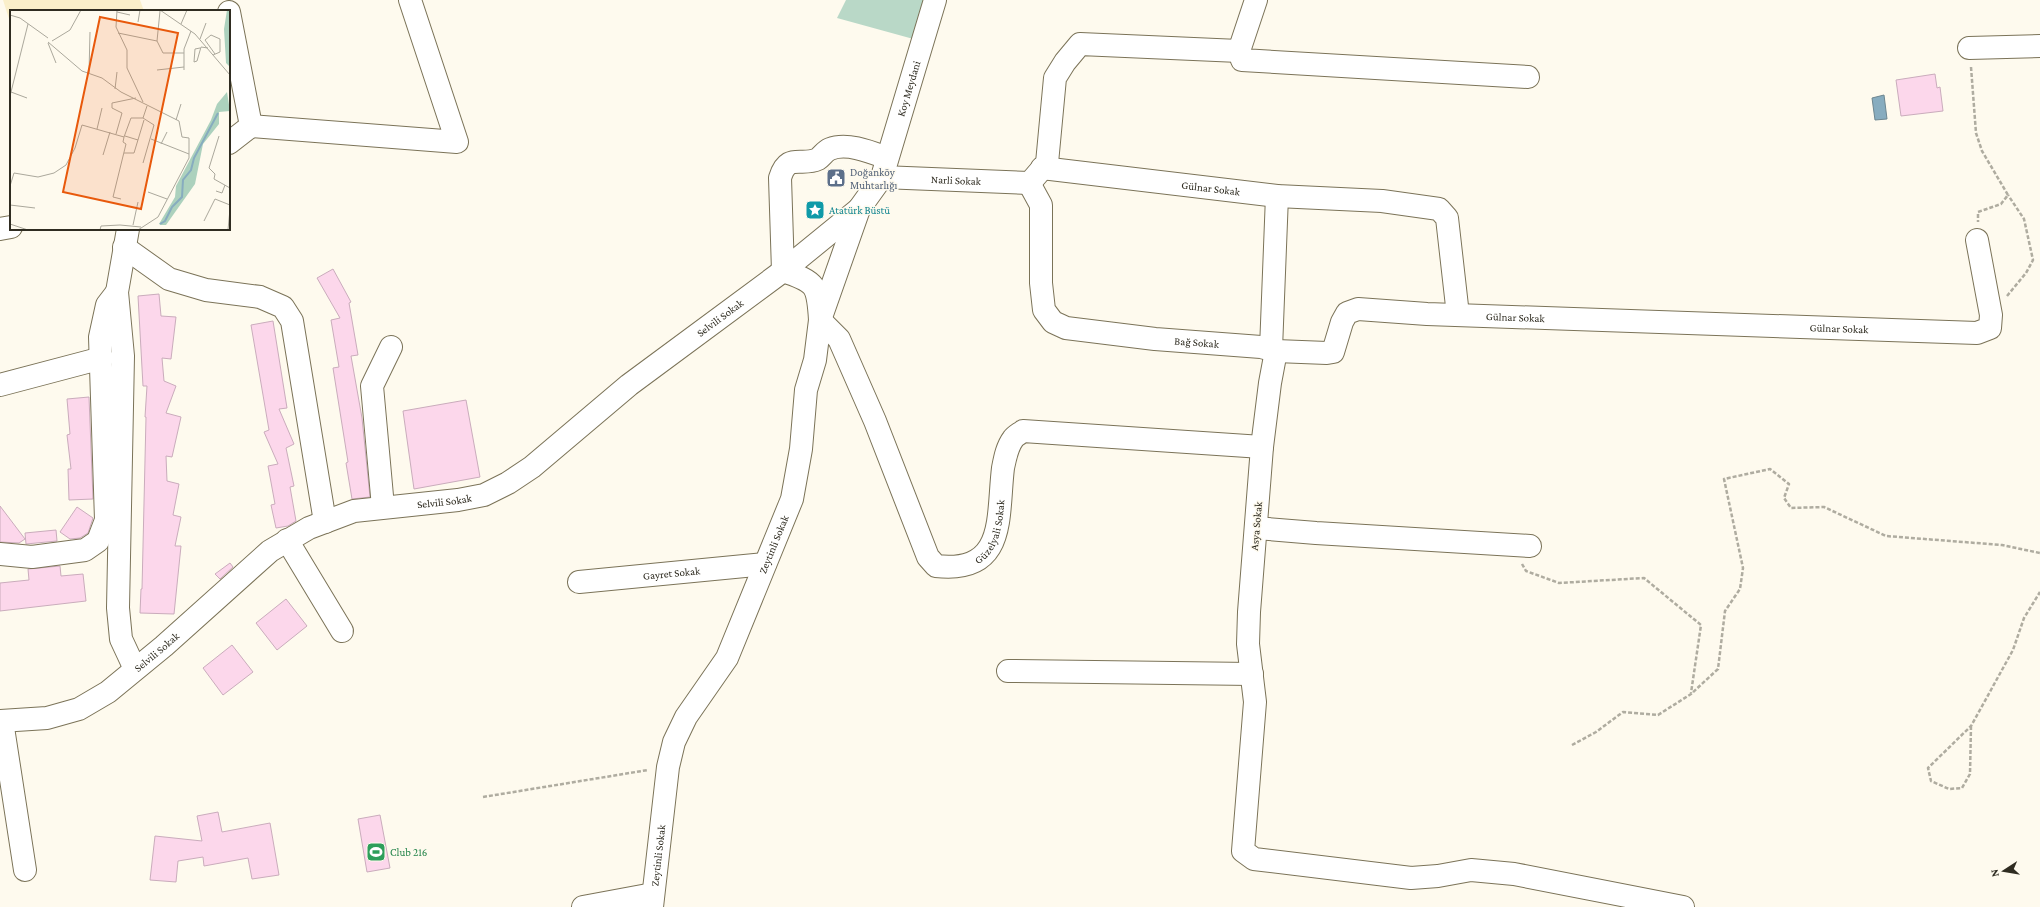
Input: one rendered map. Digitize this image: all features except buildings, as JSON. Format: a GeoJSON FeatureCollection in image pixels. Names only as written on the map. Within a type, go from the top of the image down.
{"type":"FeatureCollection","features":[{"type":"Feature","properties":{"kind":"street"},"geometry":{"type":"LineString","coordinates":[[227,0],[229,10]]}},
{"type":"Feature","properties":{"kind":"street"},"geometry":{"type":"LineString","coordinates":[[230,143],[251,126],[457,142],[410,0]]}},
{"type":"Feature","properties":{"kind":"street","name":"Koy Meydani"},"geometry":{"type":"LineString","coordinates":[[885,168],[935,0]]}},
{"type":"Feature","properties":{"kind":"street"},"geometry":{"type":"LineString","coordinates":[[1256,0],[1239,50],[1242,60],[1528,76]]}},
{"type":"Feature","properties":{"kind":"street"},"geometry":{"type":"LineString","coordinates":[[230,16],[251,126]]}},
{"type":"Feature","properties":{"kind":"street"},"geometry":{"type":"LineString","coordinates":[[1036,176],[1047,163],[1055,78],[1065,62],[1080,44],[1239,50]]}},
{"type":"Feature","properties":{"kind":"street"},"geometry":{"type":"LineString","coordinates":[[1969,48],[2040,46]]}},
{"type":"Feature","properties":{"kind":"street","name":"Narli Sokak"},"geometry":{"type":"LineString","coordinates":[[783,271],[780,178],[782,171],[788,164],[797,160],[818,159],[828,149],[836,146],[864,150],[885,168],[1036,176]]}},
{"type":"Feature","properties":{"kind":"street","name":"Zeytinli Sokak"},"geometry":{"type":"LineString","coordinates":[[652,900],[668,767],[674,742],[686,717],[727,658],[792,499],[801,449],[806,390],[815,360],[820,320],[858,209],[885,168]]}},
{"type":"Feature","properties":{"kind":"street","name":"Gülnar Sokak"},"geometry":{"type":"LineString","coordinates":[[1036,176],[1277,196],[1382,201],[1439,209],[1447,218],[1458,314],[1977,334],[1990,328],[1990,315]]}},
{"type":"Feature","properties":{"kind":"street","name":"Bağ Sokak"},"geometry":{"type":"LineString","coordinates":[[1036,176],[1041,205],[1044,310],[1053,322],[1066,328],[1274,350],[1327,353],[1334,352],[1342,322],[1347,313],[1358,309],[1458,314]]}},
{"type":"Feature","properties":{"kind":"street","name":"Asya Sokak"},"geometry":{"type":"LineString","coordinates":[[1277,196],[1274,350],[1262,447],[1249,612],[1248,644],[1255,702],[1243,851],[1254,860],[1411,878],[1438,876],[1471,870],[1514,874],[1683,907]]}},
{"type":"Feature","properties":{"kind":"street","name":"Selvili Sokak"},"geometry":{"type":"LineString","coordinates":[[1,721],[47,718],[79,709],[108,692],[164,646],[270,551],[288,540],[325,522],[354,511],[458,500],[484,495],[508,483],[532,467],[629,385],[783,271],[858,209]]}},
{"type":"Feature","properties":{"kind":"street"},"geometry":{"type":"LineString","coordinates":[[0,229],[10,227]]}},
{"type":"Feature","properties":{"kind":"street"},"geometry":{"type":"LineString","coordinates":[[126,238],[117,292],[122,356],[118,608],[121,639],[135,669]]}},
{"type":"Feature","properties":{"kind":"street"},"geometry":{"type":"LineString","coordinates":[[126,238],[170,279],[206,290],[260,298],[283,306],[292,321],[325,522]]}},
{"type":"Feature","properties":{"kind":"street"},"geometry":{"type":"LineString","coordinates":[[1977,240],[1990,315]]}},
{"type":"Feature","properties":{"kind":"street"},"geometry":{"type":"LineString","coordinates":[[783,271],[805,278],[818,293],[820,320]]}},
{"type":"Feature","properties":{"kind":"street"},"geometry":{"type":"LineString","coordinates":[[0,554],[32,557],[85,550],[98,541],[106,520],[102,358],[100,337],[103,317],[107,306],[117,292]]}},
{"type":"Feature","properties":{"kind":"street","name":"Güzelyali Sokak"},"geometry":{"type":"LineString","coordinates":[[820,320],[839,340],[875,421],[928,557],[936,566],[964,566],[975,562],[985,554],[994,538],[999,519],[1002,480],[1008,447],[1013,438],[1023,432],[1262,447]]}},
{"type":"Feature","properties":{"kind":"street"},"geometry":{"type":"LineString","coordinates":[[384,507],[372,386],[391,347]]}},
{"type":"Feature","properties":{"kind":"street"},"geometry":{"type":"LineString","coordinates":[[0,385],[102,358]]}},
{"type":"Feature","properties":{"kind":"street"},"geometry":{"type":"LineString","coordinates":[[1256,528],[1522,545]]}},
{"type":"Feature","properties":{"kind":"street"},"geometry":{"type":"LineString","coordinates":[[288,540],[342,631]]}},
{"type":"Feature","properties":{"kind":"street","name":"Gayret Sokak"},"geometry":{"type":"LineString","coordinates":[[579,582],[765,564]]}},
{"type":"Feature","properties":{"kind":"street"},"geometry":{"type":"LineString","coordinates":[[1008,671],[1252,674]]}},
{"type":"Feature","properties":{"kind":"street"},"geometry":{"type":"LineString","coordinates":[[1,721],[25,870]]}},
{"type":"Feature","properties":{"kind":"street"},"geometry":{"type":"LineString","coordinates":[[583,907],[652,900]]}},
{"type":"Feature","properties":{"kind":"path"},"geometry":{"type":"LineString","coordinates":[[1969,48],[1976,133],[1982,150],[2024,219],[2033,260],[2026,273],[1990,315]]}},
{"type":"Feature","properties":{"kind":"path"},"geometry":{"type":"LineString","coordinates":[[1977,240],[1978,212],[2001,204],[2008,195]]}},
{"type":"Feature","properties":{"kind":"path"},"geometry":{"type":"LineString","coordinates":[[1572,745],[1596,732],[1623,712],[1658,715],[1691,694],[1718,669],[1725,611],[1740,589],[1743,568],[1724,479],[1770,469],[1789,484],[1784,498],[1791,508],[1824,507],[1886,536],[2002,545],[2040,553]]}},
{"type":"Feature","properties":{"kind":"path"},"geometry":{"type":"LineString","coordinates":[[1522,545],[1526,571],[1559,583],[1644,578],[1671,602],[1701,625],[1691,694]]}},
{"type":"Feature","properties":{"kind":"path"},"geometry":{"type":"LineString","coordinates":[[1971,726],[1970,774],[1962,788],[1949,789],[1931,781],[1928,768],[1971,726],[2013,650],[2024,618],[2040,592]]}},
{"type":"Feature","properties":{"kind":"path"},"geometry":{"type":"LineString","coordinates":[[483,797],[668,767]]}},
{"type":"Feature","properties":{"kind":"shaded area"},"geometry":{"type":"Polygon","coordinates":[[[3,0],[140,0],[144,10],[10,10],[10,22],[3,0]]]}},
{"type":"Feature","properties":{"kind":"green space"},"geometry":{"type":"Polygon","coordinates":[[[846,0],[931,0],[917,40],[837,18],[846,0]]]}},
{"type":"Feature","properties":{"kind":"water"},"geometry":{"type":"Polygon","coordinates":[[[1884,95],[1887,119],[1875,120],[1872,98],[1884,95]]]}},
{"type":"Feature","properties":{"kind":"place","name":"Doğanköy Muhtarlığı"},"geometry":{"type":"Point","coordinates":[836,178]}},
{"type":"Feature","properties":{"kind":"place","name":"Atatürk Büstü"},"geometry":{"type":"Point","coordinates":[815,210]}},
{"type":"Feature","properties":{"kind":"place","name":"Club 216"},"geometry":{"type":"Point","coordinates":[376,852]}}]}
